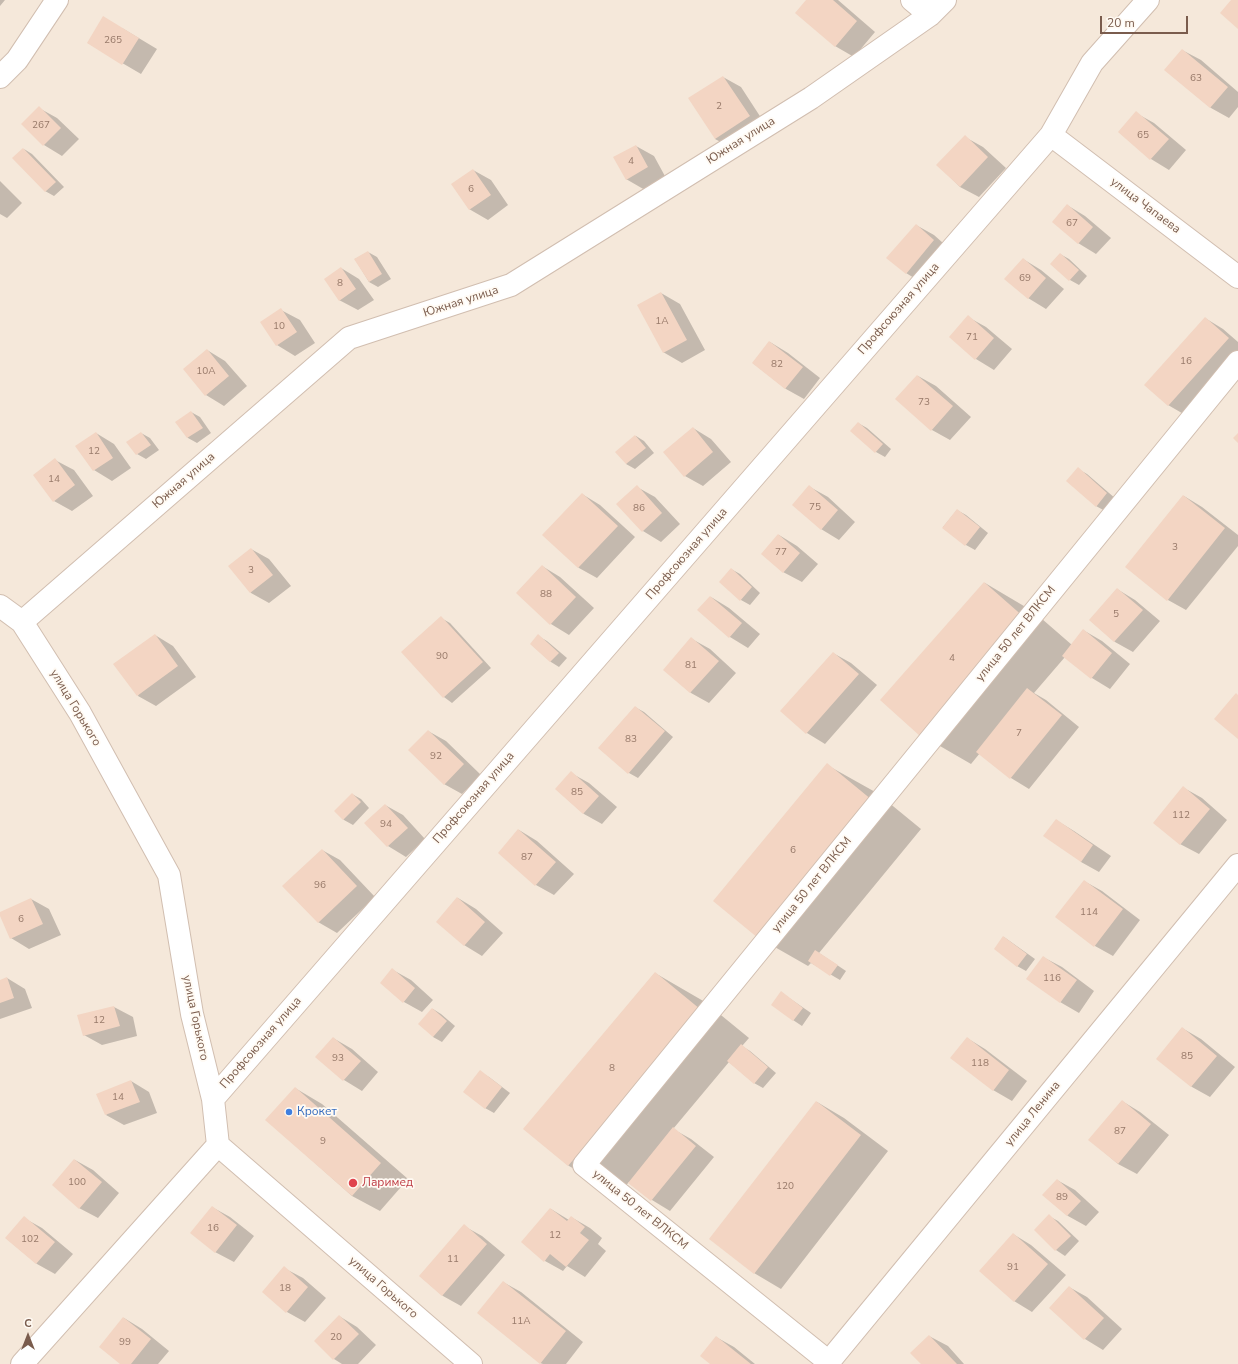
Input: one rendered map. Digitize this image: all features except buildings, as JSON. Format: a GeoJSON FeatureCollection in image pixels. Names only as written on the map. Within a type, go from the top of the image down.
{"type":"FeatureCollection","features":[{"type":"Feature","properties":{"kind":"street"},"geometry":{"type":"LineString","coordinates":[[0,76],[17,60],[57,0]]}},
{"type":"Feature","properties":{"kind":"street"},"geometry":{"type":"LineString","coordinates":[[912,0],[937,7]]}},
{"type":"Feature","properties":{"kind":"street","name":"Профсоюзная улица"},"geometry":{"type":"LineString","coordinates":[[213,1099],[1051,135],[1092,63],[1148,0]]}},
{"type":"Feature","properties":{"kind":"street","name":"Южная улица"},"geometry":{"type":"LineString","coordinates":[[22,622],[349,338],[511,285],[811,98],[937,7]]}},
{"type":"Feature","properties":{"kind":"street","name":"улица Чапаева"},"geometry":{"type":"LineString","coordinates":[[1051,135],[1238,277]]}},
{"type":"Feature","properties":{"kind":"street","name":"улица 50 лет ВЛКСМ"},"geometry":{"type":"LineString","coordinates":[[828,1363],[584,1165],[1238,362]]}},
{"type":"Feature","properties":{"kind":"street","name":"улица Горького"},"geometry":{"type":"LineString","coordinates":[[0,606],[22,622],[80,713],[169,875],[192,1014],[213,1099],[218,1145],[471,1364]]}},
{"type":"Feature","properties":{"kind":"street","name":"улица Ленина"},"geometry":{"type":"LineString","coordinates":[[828,1363],[1238,865]]}},
{"type":"Feature","properties":{"kind":"street"},"geometry":{"type":"LineString","coordinates":[[22,1364],[218,1145]]}},
{"type":"Feature","properties":{"kind":"shaded area"},"geometry":{"type":"Polygon","coordinates":[[[0,0],[1238,0],[1238,1364],[0,1364],[0,0]]]}},
{"type":"Feature","properties":{"kind":"place","name":"Крокет"},"geometry":{"type":"Point","coordinates":[289,1112]}},
{"type":"Feature","properties":{"kind":"place","name":"Ларимед"},"geometry":{"type":"Point","coordinates":[353,1183]}}]}
